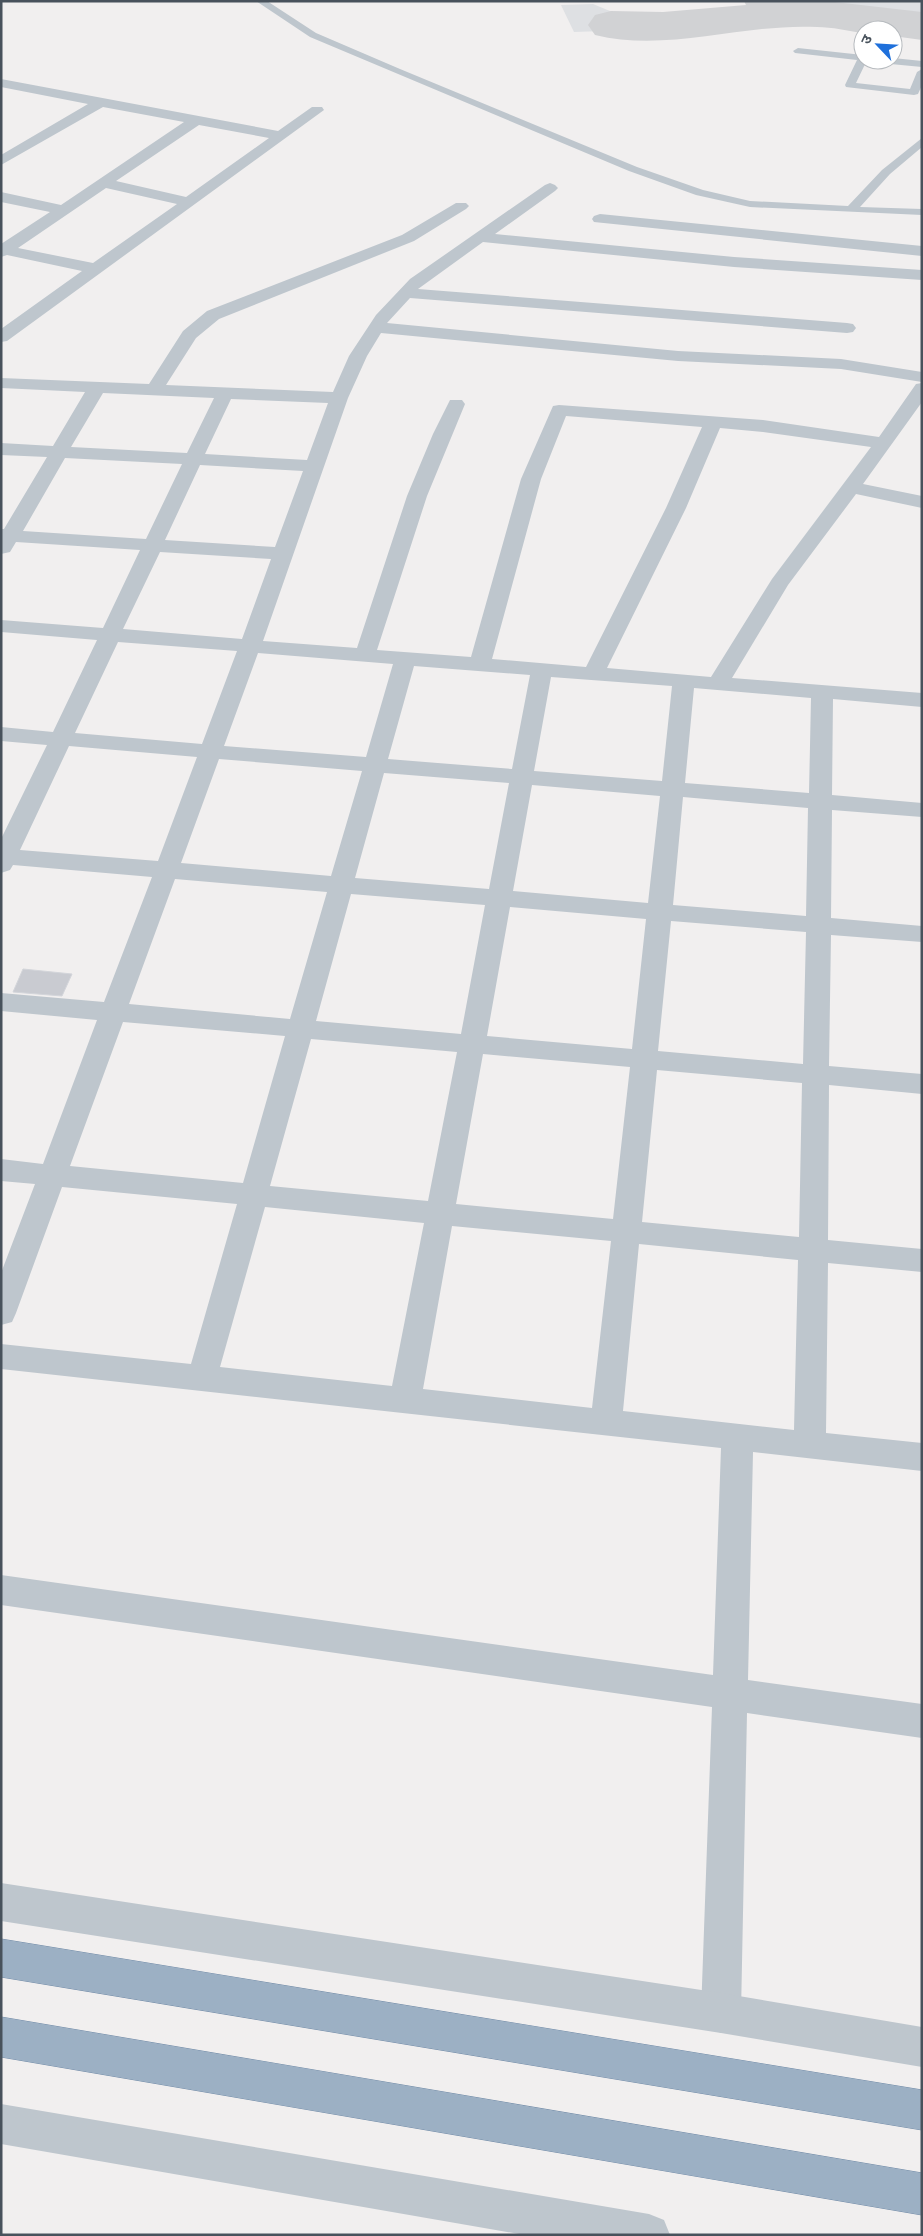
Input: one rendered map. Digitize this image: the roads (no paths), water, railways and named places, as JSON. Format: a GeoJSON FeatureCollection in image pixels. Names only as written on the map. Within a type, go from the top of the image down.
{"type":"FeatureCollection","features":[{"type":"Feature","properties":{"kind":"highway"},"geometry":{"type":"LineString","coordinates":[[1,1958],[922,2110]]}},
{"type":"Feature","properties":{"kind":"highway"},"geometry":{"type":"LineString","coordinates":[[1,2038],[922,2194]]}},
{"type":"Feature","properties":{"kind":"street"},"geometry":{"type":"LineString","coordinates":[[1,83],[281,136]]}},
{"type":"Feature","properties":{"kind":"street"},"geometry":{"type":"LineString","coordinates":[[1,161],[101,102]]}},
{"type":"Feature","properties":{"kind":"street"},"geometry":{"type":"LineString","coordinates":[[1,336],[317,110]]}},
{"type":"Feature","properties":{"kind":"street"},"geometry":{"type":"LineString","coordinates":[[2,250],[197,120]]}},
{"type":"Feature","properties":{"kind":"street"},"geometry":{"type":"LineString","coordinates":[[103,183],[190,202]]}},
{"type":"Feature","properties":{"kind":"street"},"geometry":{"type":"LineString","coordinates":[[1,1313],[250,646],[340,398],[358,356],[384,315],[416,282],[550,188]]}},
{"type":"Feature","properties":{"kind":"street"},"geometry":{"type":"LineString","coordinates":[[1,197],[63,210]]}},
{"type":"Feature","properties":{"kind":"street"},"geometry":{"type":"LineString","coordinates":[[155,390],[189,335],[213,315],[408,238],[461,206]]}},
{"type":"Feature","properties":{"kind":"street"},"geometry":{"type":"LineString","coordinates":[[600,219],[922,250]]}},
{"type":"Feature","properties":{"kind":"street"},"geometry":{"type":"LineString","coordinates":[[481,237],[734,262],[922,274]]}},
{"type":"Feature","properties":{"kind":"street"},"geometry":{"type":"LineString","coordinates":[[2,250],[96,269]]}},
{"type":"Feature","properties":{"kind":"street"},"geometry":{"type":"LineString","coordinates":[[406,293],[847,328]]}},
{"type":"Feature","properties":{"kind":"street"},"geometry":{"type":"LineString","coordinates":[[376,327],[678,356],[841,364],[922,377]]}},
{"type":"Feature","properties":{"kind":"street"},"geometry":{"type":"LineString","coordinates":[[1,383],[340,398]]}},
{"type":"Feature","properties":{"kind":"street"},"geometry":{"type":"LineString","coordinates":[[4,541],[97,387]]}},
{"type":"Feature","properties":{"kind":"street"},"geometry":{"type":"LineString","coordinates":[[718,683],[779,583],[884,443],[922,388]]}},
{"type":"Feature","properties":{"kind":"street"},"geometry":{"type":"LineString","coordinates":[[225,393],[3,859],[342,884],[922,934]]}},
{"type":"Feature","properties":{"kind":"street"},"geometry":{"type":"LineString","coordinates":[[365,655],[416,503],[442,432],[456,404]]}},
{"type":"Feature","properties":{"kind":"street"},"geometry":{"type":"LineString","coordinates":[[480,664],[531,479],[559,410],[763,426],[884,443]]}},
{"type":"Feature","properties":{"kind":"street"},"geometry":{"type":"LineString","coordinates":[[594,673],[676,508],[713,422]]}},
{"type":"Feature","properties":{"kind":"street"},"geometry":{"type":"LineString","coordinates":[[1,449],[315,466]]}},
{"type":"Feature","properties":{"kind":"street"},"geometry":{"type":"LineString","coordinates":[[851,487],[922,502]]}},
{"type":"Feature","properties":{"kind":"street"},"geometry":{"type":"LineString","coordinates":[[4,541],[153,545],[283,554]]}},
{"type":"Feature","properties":{"kind":"street"},"geometry":{"type":"LineString","coordinates":[[1,626],[922,700]]}},
{"type":"Feature","properties":{"kind":"street"},"geometry":{"type":"LineString","coordinates":[[202,1378],[405,658]]}},
{"type":"Feature","properties":{"kind":"street"},"geometry":{"type":"LineString","coordinates":[[405,1401],[542,669]]}},
{"type":"Feature","properties":{"kind":"street"},"geometry":{"type":"LineString","coordinates":[[606,1423],[684,680]]}},
{"type":"Feature","properties":{"kind":"street"},"geometry":{"type":"LineString","coordinates":[[810,1445],[822,692]]}},
{"type":"Feature","properties":{"kind":"street"},"geometry":{"type":"LineString","coordinates":[[1,734],[922,810]]}},
{"type":"Feature","properties":{"kind":"street"},"geometry":{"type":"LineString","coordinates":[[1,1002],[922,1084]]}},
{"type":"Feature","properties":{"kind":"street"},"geometry":{"type":"LineString","coordinates":[[1,1170],[922,1261]]}},
{"type":"Feature","properties":{"kind":"street"},"geometry":{"type":"LineString","coordinates":[[1,1356],[922,1457]]}},
{"type":"Feature","properties":{"kind":"street"},"geometry":{"type":"LineString","coordinates":[[721,2013],[737,1438]]}},
{"type":"Feature","properties":{"kind":"street"},"geometry":{"type":"LineString","coordinates":[[1,1590],[922,1721]]}},
{"type":"Feature","properties":{"kind":"street"},"geometry":{"type":"LineString","coordinates":[[1,1902],[721,2013],[922,2047]]}},
{"type":"Feature","properties":{"kind":"street"},"geometry":{"type":"LineString","coordinates":[[1,2124],[648,2235]]}},
{"type":"Feature","properties":{"kind":"lane"},"geometry":{"type":"LineString","coordinates":[[260,1],[313,35],[634,169],[692,190],[750,204],[922,212]]}},
{"type":"Feature","properties":{"kind":"lane"},"geometry":{"type":"LineString","coordinates":[[798,51],[853,57]]}},
{"type":"Feature","properties":{"kind":"lane"},"geometry":{"type":"LineString","coordinates":[[903,62],[922,64]]}},
{"type":"Feature","properties":{"kind":"lane"},"geometry":{"type":"LineString","coordinates":[[857,70],[850,85],[914,92],[922,72]]}},
{"type":"Feature","properties":{"kind":"lane"},"geometry":{"type":"LineString","coordinates":[[851,210],[886,172],[922,140]]}}]}
